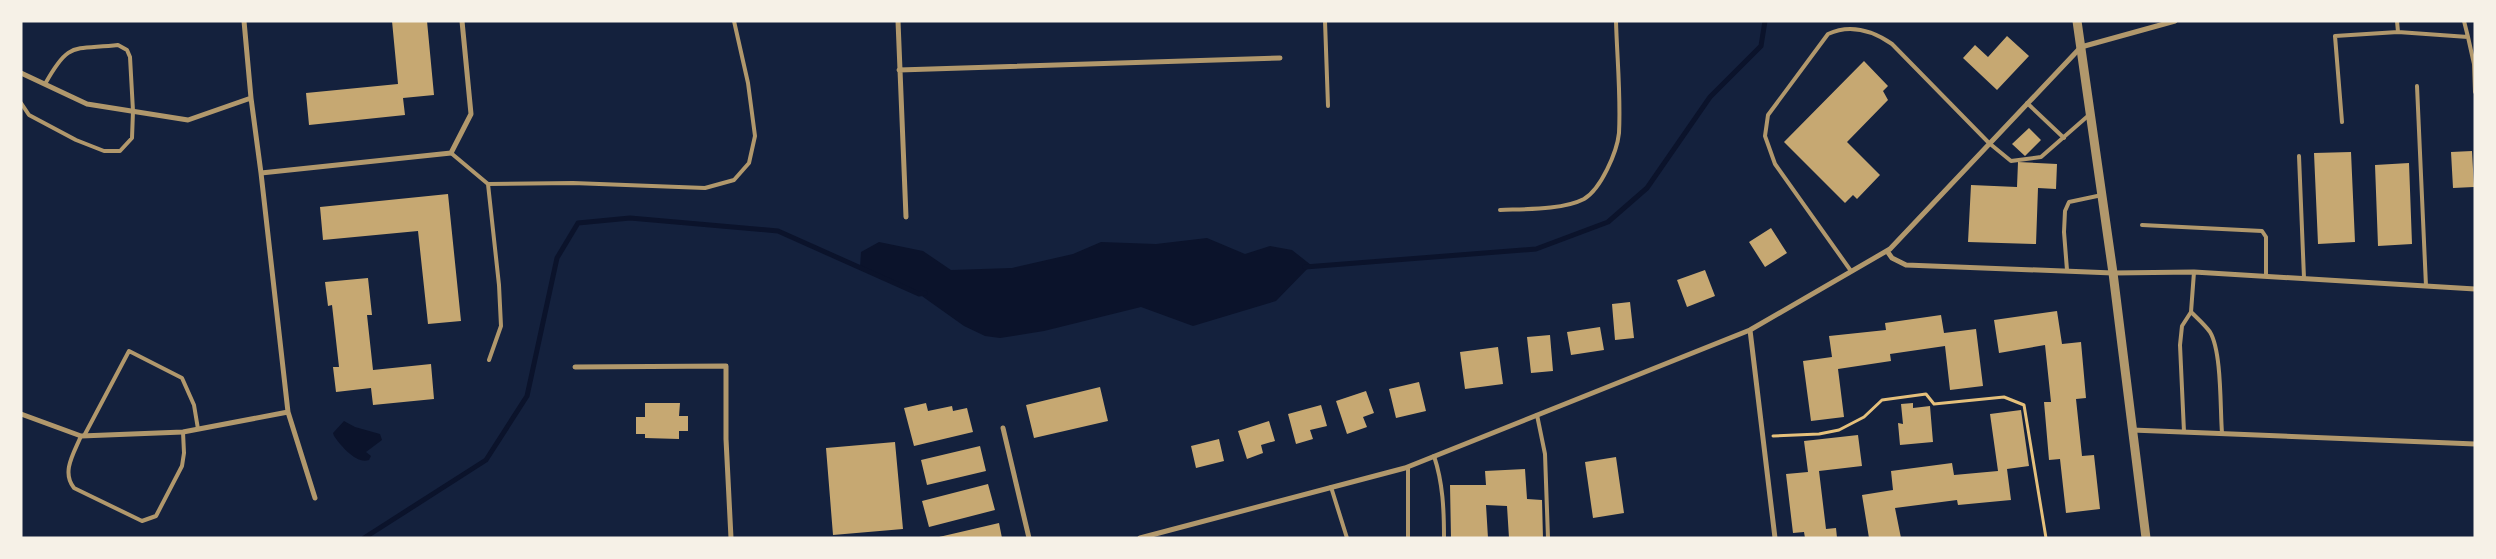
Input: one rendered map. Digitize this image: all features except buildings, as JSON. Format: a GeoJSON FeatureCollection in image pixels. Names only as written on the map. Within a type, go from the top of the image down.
{"type":"FeatureCollection","features":[{"type":"Feature","properties":{"kind":"street"},"geometry":{"type":"LineString","coordinates":[[244,21],[251,98],[288,412],[314,498]]}},
{"type":"Feature","properties":{"kind":"street"},"geometry":{"type":"LineString","coordinates":[[261,173],[451,153],[471,114],[462,21]]}},
{"type":"Feature","properties":{"kind":"street"},"geometry":{"type":"LineString","coordinates":[[898,21],[906,217]]}},
{"type":"Feature","properties":{"kind":"street"},"geometry":{"type":"LineString","coordinates":[[2077,21],[2113,273],[2146,538]]}},
{"type":"Feature","properties":{"kind":"street"},"geometry":{"type":"LineString","coordinates":[[1140,538],[1408,467],[1750,330],[1886,251],[2081,47],[2175,21]]}},
{"type":"Feature","properties":{"kind":"street"},"geometry":{"type":"LineString","coordinates":[[899,70],[1280,58]]}},
{"type":"Feature","properties":{"kind":"street"},"geometry":{"type":"LineString","coordinates":[[21,73],[87,104],[188,120],[251,98]]}},
{"type":"Feature","properties":{"kind":"street"},"geometry":{"type":"LineString","coordinates":[[1886,251],[1892,258],[1906,265],[2113,273],[2194,272],[2475,289]]}},
{"type":"Feature","properties":{"kind":"street"},"geometry":{"type":"LineString","coordinates":[[1750,330],[1775,538]]}},
{"type":"Feature","properties":{"kind":"street"},"geometry":{"type":"LineString","coordinates":[[575,367],[726,366],[726,438],[731,538]]}},
{"type":"Feature","properties":{"kind":"street"},"geometry":{"type":"LineString","coordinates":[[21,414],[82,436],[183,432],[288,412]]}},
{"type":"Feature","properties":{"kind":"street"},"geometry":{"type":"LineString","coordinates":[[1003,428],[1029,538]]}},
{"type":"Feature","properties":{"kind":"street"},"geometry":{"type":"LineString","coordinates":[[2132,430],[2475,444]]}},
{"type":"Feature","properties":{"kind":"lane"},"geometry":{"type":"LineString","coordinates":[[451,153],[488,184],[573,183],[705,188],[734,180],[749,163],[755,136],[748,83],[734,21]]}},
{"type":"Feature","properties":{"kind":"lane"},"geometry":{"type":"LineString","coordinates":[[1325,21],[1328,106]]}},
{"type":"Feature","properties":{"kind":"lane"},"geometry":{"type":"LineString","coordinates":[[1500,210],[1548,208],[1584,198],[1602,180],[1619,134],[1616,21]]}},
{"type":"Feature","properties":{"kind":"lane"},"geometry":{"type":"LineString","coordinates":[[2397,21],[2398,32]]}},
{"type":"Feature","properties":{"kind":"lane"},"geometry":{"type":"LineString","coordinates":[[2464,21],[2474,64],[2475,92]]}},
{"type":"Feature","properties":{"kind":"lane"},"geometry":{"type":"LineString","coordinates":[[1850,271],[1775,164],[1765,136],[1768,115],[1828,34],[1839,29],[1878,35],[1892,44],[1989,143],[2011,161],[2041,158],[2090,114]]}},
{"type":"Feature","properties":{"kind":"lane"},"geometry":{"type":"LineString","coordinates":[[2342,122],[2335,36],[2398,32],[2468,37]]}},
{"type":"Feature","properties":{"kind":"lane"},"geometry":{"type":"LineString","coordinates":[[21,103],[29,115],[76,140],[104,151],[120,151],[132,138],[133,111],[130,57],[127,50],[118,45],[66,52],[45,84]]}},
{"type":"Feature","properties":{"kind":"lane"},"geometry":{"type":"LineString","coordinates":[[2418,86],[2426,286]]}},
{"type":"Feature","properties":{"kind":"lane"},"geometry":{"type":"LineString","coordinates":[[2027,103],[2064,138]]}},
{"type":"Feature","properties":{"kind":"lane"},"geometry":{"type":"LineString","coordinates":[[2299,156],[2304,278]]}},
{"type":"Feature","properties":{"kind":"lane"},"geometry":{"type":"LineString","coordinates":[[488,184],[499,285],[501,326],[489,360]]}},
{"type":"Feature","properties":{"kind":"lane"},"geometry":{"type":"LineString","coordinates":[[2067,270],[2064,232],[2069,202],[2102,195]]}},
{"type":"Feature","properties":{"kind":"lane"},"geometry":{"type":"LineString","coordinates":[[2142,225],[2262,231],[2266,237],[2266,276]]}},
{"type":"Feature","properties":{"kind":"lane"},"geometry":{"type":"LineString","coordinates":[[2184,432],[2180,346],[2182,326],[2191,312],[2194,272]]}},
{"type":"Feature","properties":{"kind":"lane"},"geometry":{"type":"LineString","coordinates":[[2191,312],[2211,333],[2214,344],[2218,369],[2222,433]]}},
{"type":"Feature","properties":{"kind":"lane"},"geometry":{"type":"LineString","coordinates":[[183,432],[184,452],[182,466],[156,516],[142,521],[74,488],[67,477],[68,469],[82,436],[128,351],[182,378],[194,405],[198,429]]}},
{"type":"Feature","properties":{"kind":"lane"},"geometry":{"type":"LineString","coordinates":[[1537,415],[1545,454],[1548,538]]}},
{"type":"Feature","properties":{"kind":"lane"},"geometry":{"type":"LineString","coordinates":[[1434,456],[1439,470],[1444,511],[1444,538]]}},
{"type":"Feature","properties":{"kind":"lane"},"geometry":{"type":"LineString","coordinates":[[1408,467],[1408,538]]}},
{"type":"Feature","properties":{"kind":"lane"},"geometry":{"type":"LineString","coordinates":[[1331,487],[1347,538]]}},
{"type":"Feature","properties":{"kind":"path"},"geometry":{"type":"LineString","coordinates":[[1762,436],[1796,436],[1839,430],[1864,417],[1882,400],[1898,397],[1926,394],[1934,404],[2004,397],[2024,405],[2046,538]]}},
{"type":"Feature","properties":{"kind":"water"},"geometry":{"type":"Polygon","coordinates":[[[1207,238],[1245,254],[1270,246],[1292,250],[1311,265],[1276,301],[1193,326],[1141,307],[1044,331],[1000,338],[985,336],[964,326],[919,294],[860,268],[861,252],[879,242],[923,251],[951,270],[1012,268],[1073,254],[1101,242],[1156,244],[1207,238]]]}},
{"type":"Feature","properties":{"kind":"water"},"geometry":{"type":"Polygon","coordinates":[[[344,421],[355,427],[380,434],[382,440],[366,452],[371,456],[369,460],[359,460],[354,457],[334,436],[333,433],[344,421]]]}},
{"type":"Feature","properties":{"kind":"waterway"},"geometry":{"type":"LineString","coordinates":[[1305,267],[1536,249],[1608,222],[1647,188],[1710,97],[1761,46],[1765,21]]}},
{"type":"Feature","properties":{"kind":"waterway"},"geometry":{"type":"LineString","coordinates":[[364,538],[486,460],[527,396],[557,258],[578,223],[630,218],[778,231],[919,294],[925,293]]}}]}
